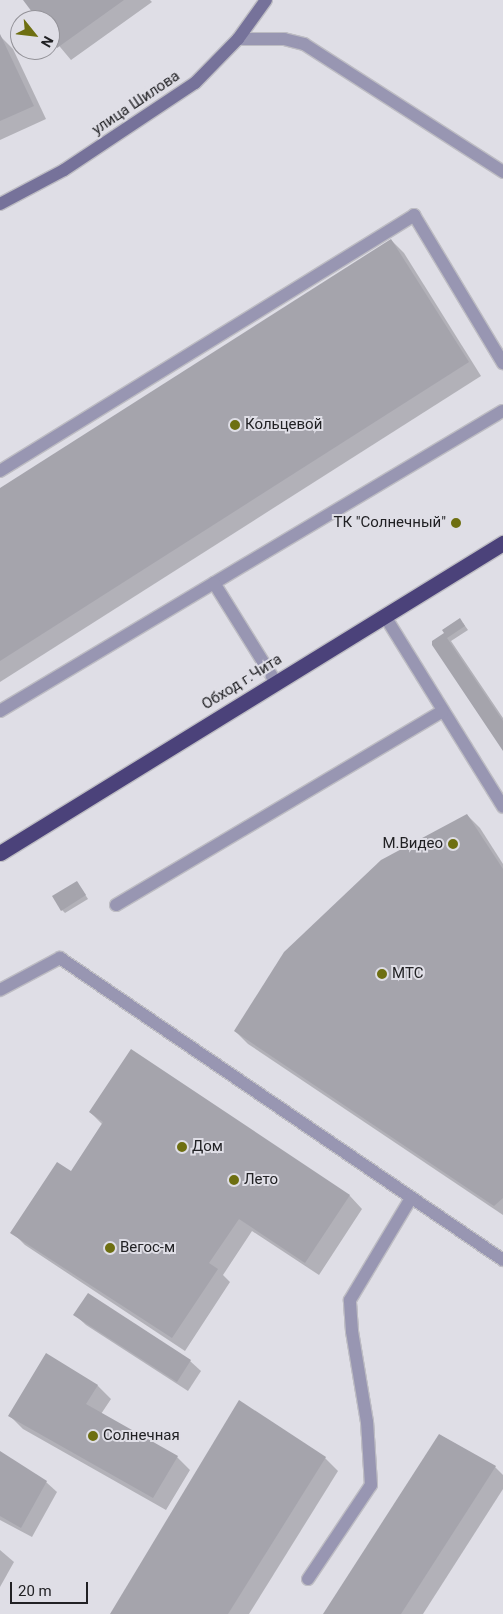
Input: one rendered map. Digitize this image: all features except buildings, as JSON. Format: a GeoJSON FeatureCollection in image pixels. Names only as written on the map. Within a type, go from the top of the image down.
{"type":"FeatureCollection","features":[{"type":"Feature","properties":{"kind":"highway","name":"Обход г.Чита"},"geometry":{"type":"LineString","coordinates":[[0,853],[275,681],[386,618],[503,543]]}},
{"type":"Feature","properties":{"kind":"main road","name":"улица Шилова"},"geometry":{"type":"LineString","coordinates":[[0,204],[64,170],[173,100],[196,83],[238,39],[266,0]]}},
{"type":"Feature","properties":{"kind":"street"},"geometry":{"type":"LineString","coordinates":[[238,39],[284,39],[304,44],[503,172]]}},
{"type":"Feature","properties":{"kind":"street"},"geometry":{"type":"LineString","coordinates":[[0,471],[414,215],[503,363]]}},
{"type":"Feature","properties":{"kind":"street"},"geometry":{"type":"LineString","coordinates":[[0,711],[503,411]]}},
{"type":"Feature","properties":{"kind":"street"},"geometry":{"type":"LineString","coordinates":[[214,583],[275,681]]}},
{"type":"Feature","properties":{"kind":"street"},"geometry":{"type":"LineString","coordinates":[[386,618],[503,807]]}},
{"type":"Feature","properties":{"kind":"street"},"geometry":{"type":"LineString","coordinates":[[116,905],[444,711]]}},
{"type":"Feature","properties":{"kind":"street"},"geometry":{"type":"LineString","coordinates":[[0,990],[60,958],[503,1260]]}},
{"type":"Feature","properties":{"kind":"street"},"geometry":{"type":"LineString","coordinates":[[308,1579],[371,1485],[367,1422],[352,1331],[350,1300],[411,1198]]}},
{"type":"Feature","properties":{"kind":"place","name":"Кольцевой"},"geometry":{"type":"Point","coordinates":[235,425]}},
{"type":"Feature","properties":{"kind":"place","name":"ТК \"Солнечный\""},"geometry":{"type":"Point","coordinates":[456,523]}},
{"type":"Feature","properties":{"kind":"place","name":"М.Видео"},"geometry":{"type":"Point","coordinates":[453,844]}},
{"type":"Feature","properties":{"kind":"place","name":"МТС"},"geometry":{"type":"Point","coordinates":[382,974]}},
{"type":"Feature","properties":{"kind":"place","name":"Дом"},"geometry":{"type":"Point","coordinates":[182,1147]}},
{"type":"Feature","properties":{"kind":"place","name":"Лето"},"geometry":{"type":"Point","coordinates":[234,1180]}},
{"type":"Feature","properties":{"kind":"place","name":"Вегос-м"},"geometry":{"type":"Point","coordinates":[110,1248]}},
{"type":"Feature","properties":{"kind":"place","name":"Солнечная"},"geometry":{"type":"Point","coordinates":[93,1436]}}]}
